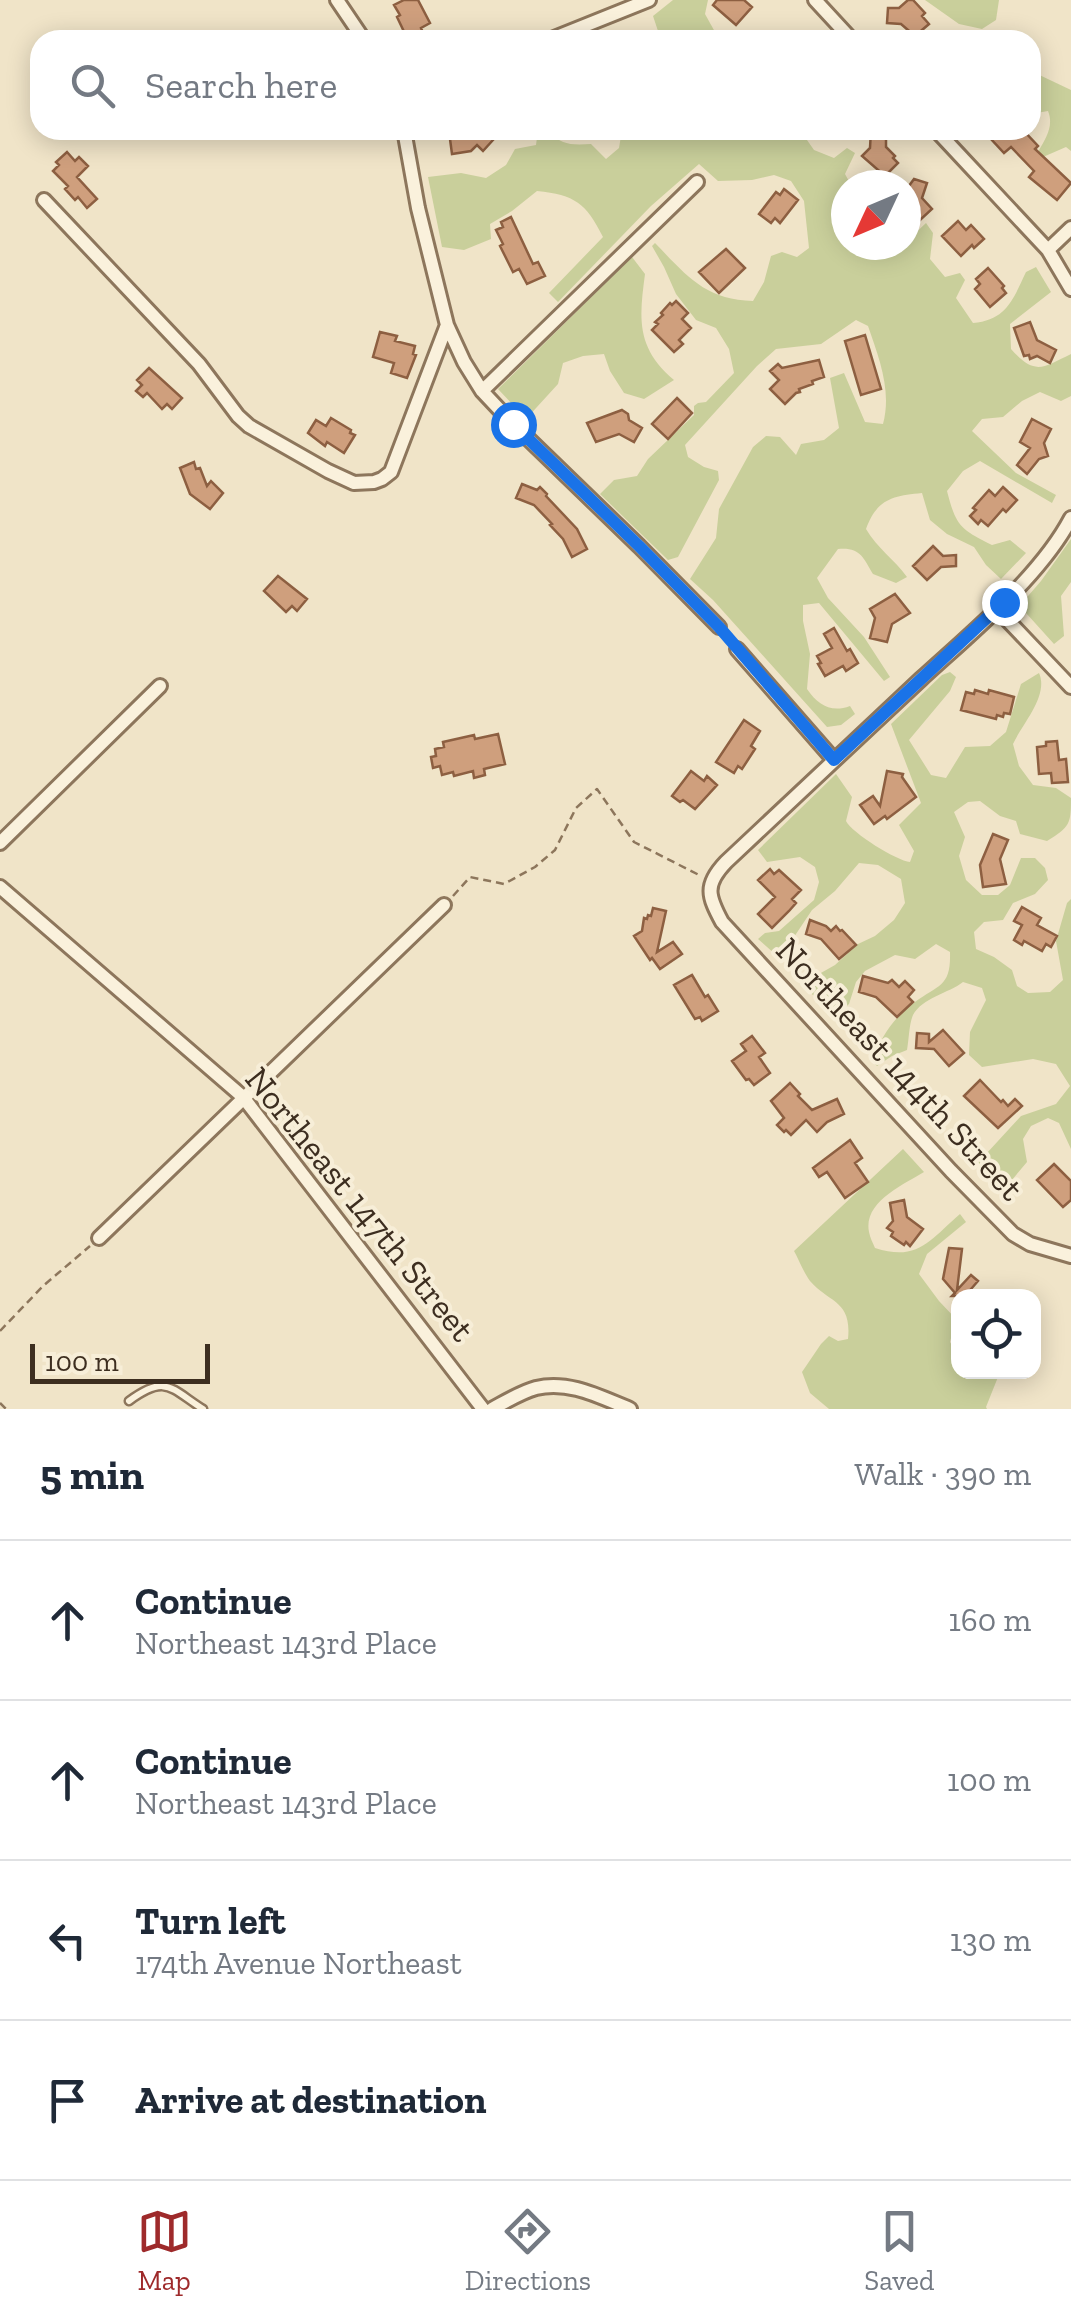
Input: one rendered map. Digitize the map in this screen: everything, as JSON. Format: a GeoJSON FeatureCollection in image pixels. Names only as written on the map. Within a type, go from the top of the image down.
{"type":"FeatureCollection","features":[{"type":"Feature","properties":{"kind":"street"},"geometry":{"type":"LineString","coordinates":[[337,0],[357,30]]}},
{"type":"Feature","properties":{"kind":"street"},"geometry":{"type":"LineString","coordinates":[[574,30],[649,0]]}},
{"type":"Feature","properties":{"kind":"street"},"geometry":{"type":"LineString","coordinates":[[815,0],[843,30]]}},
{"type":"Feature","properties":{"kind":"street"},"geometry":{"type":"LineString","coordinates":[[406,140],[447,325],[482,391],[719,627]]}},
{"type":"Feature","properties":{"kind":"street"},"geometry":{"type":"LineString","coordinates":[[945,140],[1048,250],[1071,289]]}},
{"type":"Feature","properties":{"kind":"street"},"geometry":{"type":"LineString","coordinates":[[482,391],[697,182]]}},
{"type":"Feature","properties":{"kind":"street"},"geometry":{"type":"LineString","coordinates":[[44,200],[199,364],[238,416],[354,483],[370,483],[391,472],[447,325]]}},
{"type":"Feature","properties":{"kind":"street"},"geometry":{"type":"LineString","coordinates":[[1048,250],[1071,228]]}},
{"type":"Feature","properties":{"kind":"street"},"geometry":{"type":"LineString","coordinates":[[710,887],[726,862],[997,609],[1046,556],[1071,518]]}},
{"type":"Feature","properties":{"kind":"street"},"geometry":{"type":"LineString","coordinates":[[997,609],[1071,687]]}},
{"type":"Feature","properties":{"kind":"street"},"geometry":{"type":"LineString","coordinates":[[737,649],[834,760]]}},
{"type":"Feature","properties":{"kind":"street"},"geometry":{"type":"LineString","coordinates":[[0,843],[160,686]]}},
{"type":"Feature","properties":{"kind":"street","name":"Northeast 147th Street"},"geometry":{"type":"LineString","coordinates":[[0,887],[243,1097],[484,1409]]}},
{"type":"Feature","properties":{"kind":"street","name":"Northeast 144th Street"},"geometry":{"type":"LineString","coordinates":[[710,887],[722,922],[951,1172],[1013,1234],[1030,1244],[1071,1256]]}},
{"type":"Feature","properties":{"kind":"street"},"geometry":{"type":"LineString","coordinates":[[99,1238],[444,904]]}},
{"type":"Feature","properties":{"kind":"street"},"geometry":{"type":"LineString","coordinates":[[492,1409],[535,1388],[554,1387],[581,1389],[630,1409]]}},
{"type":"Feature","properties":{"kind":"lane"},"geometry":{"type":"LineString","coordinates":[[129,1401],[149,1388],[172,1386],[203,1409]]}},
{"type":"Feature","properties":{"kind":"path"},"geometry":{"type":"LineString","coordinates":[[444,904],[470,877],[504,884],[535,867],[555,850],[576,808],[597,789],[634,842],[710,887]]}},
{"type":"Feature","properties":{"kind":"path"},"geometry":{"type":"LineString","coordinates":[[0,1331],[43,1286],[99,1238]]}},
{"type":"Feature","properties":{"kind":"path"},"geometry":{"type":"LineString","coordinates":[[0,1403],[6,1409]]}},
{"type":"Feature","properties":{"kind":"green space"},"geometry":{"type":"Polygon","coordinates":[[[673,0],[708,0],[705,14],[714,30],[658,30],[653,16],[673,0]]]}},
{"type":"Feature","properties":{"kind":"green space"},"geometry":{"type":"Polygon","coordinates":[[[925,0],[999,0],[996,20],[982,29],[959,24],[925,0]]]}},
{"type":"Feature","properties":{"kind":"green space"},"geometry":{"type":"Polygon","coordinates":[[[1041,76],[1071,90],[1071,151],[1066,147],[1043,157],[1038,152],[1048,132],[1048,111],[1041,112],[1041,76]]]}},
{"type":"Feature","properties":{"kind":"green space"},"geometry":{"type":"Polygon","coordinates":[[[537,140],[560,140],[591,144],[606,159],[619,148],[620,140],[807,140],[814,150],[834,158],[847,148],[855,153],[847,170],[831,170],[831,260],[921,260],[921,228],[926,223],[933,233],[930,259],[945,277],[960,273],[965,280],[956,298],[973,323],[1001,313],[1026,272],[1036,267],[1051,292],[1010,324],[1011,349],[1026,363],[1039,367],[1071,354],[1071,396],[1061,401],[1040,392],[1003,417],[982,419],[972,431],[1016,473],[1056,495],[1052,503],[980,461],[963,471],[947,491],[953,512],[966,530],[992,545],[1010,540],[1026,553],[1001,579],[974,547],[947,534],[930,520],[922,493],[887,501],[875,511],[866,529],[907,577],[896,583],[873,574],[856,552],[838,549],[817,578],[828,598],[864,637],[890,677],[884,681],[819,603],[803,605],[810,654],[807,689],[826,706],[850,706],[855,714],[841,725],[827,727],[690,579],[716,538],[719,509],[753,447],[766,436],[780,437],[796,455],[801,444],[824,440],[839,428],[830,378],[844,373],[865,422],[883,424],[885,387],[868,326],[856,320],[821,344],[776,349],[685,445],[688,457],[718,471],[719,480],[678,557],[668,560],[600,494],[614,480],[637,476],[648,459],[694,415],[694,406],[706,402],[734,373],[729,349],[716,328],[696,320],[676,294],[652,246],[655,243],[709,291],[753,301],[764,282],[771,256],[782,252],[797,257],[809,248],[804,201],[791,181],[774,175],[718,181],[699,164],[651,206],[558,302],[549,293],[603,237],[591,216],[570,198],[537,191],[490,224],[491,239],[464,250],[442,247],[428,177],[461,173],[486,178],[506,165],[515,149],[536,145],[537,140]]]}},
{"type":"Feature","properties":{"kind":"green space"},"geometry":{"type":"Polygon","coordinates":[[[632,257],[645,274],[642,319],[647,344],[674,380],[644,399],[624,393],[604,354],[583,356],[563,363],[558,384],[526,419],[498,389],[632,257]]]}},
{"type":"Feature","properties":{"kind":"green space"},"geometry":{"type":"Polygon","coordinates":[[[1071,539],[1071,582],[1061,596],[1064,636],[1054,644],[1022,603],[1071,539]]]}},
{"type":"Feature","properties":{"kind":"green space"},"geometry":{"type":"Polygon","coordinates":[[[950,672],[956,677],[950,691],[909,740],[931,775],[946,778],[965,747],[990,746],[1006,732],[1021,684],[1039,673],[1038,700],[1013,744],[1019,766],[1033,785],[1056,788],[1071,798],[1068,824],[1047,841],[1020,834],[1016,821],[1000,816],[980,801],[968,802],[954,812],[965,837],[959,856],[966,880],[982,895],[998,895],[1010,885],[1021,858],[1035,858],[1045,868],[1048,880],[1035,894],[1013,903],[1003,920],[984,922],[974,932],[976,949],[1012,970],[1017,986],[1028,993],[1050,992],[1063,980],[1056,941],[1071,899],[1071,1149],[1059,1123],[1048,1118],[1031,1126],[1023,1139],[1027,1162],[1001,1193],[975,1166],[1021,1116],[1056,1104],[1070,1086],[1056,1064],[1033,1059],[982,1067],[969,1055],[970,1032],[986,1000],[982,988],[963,982],[923,1004],[912,1019],[907,1050],[877,1066],[873,1062],[879,1044],[895,1021],[946,978],[950,952],[936,944],[915,959],[895,955],[865,971],[856,982],[849,1004],[834,1017],[811,993],[812,978],[894,920],[905,903],[901,879],[878,865],[859,863],[812,910],[792,940],[776,955],[758,939],[765,933],[779,931],[814,900],[819,882],[815,867],[800,857],[767,862],[758,850],[836,774],[852,797],[846,821],[850,826],[886,852],[910,862],[914,851],[899,825],[921,803],[891,724],[942,675],[950,672]]]}},
{"type":"Feature","properties":{"kind":"green space"},"geometry":{"type":"Polygon","coordinates":[[[903,1149],[924,1172],[878,1203],[869,1221],[870,1236],[875,1248],[902,1252],[922,1246],[960,1214],[966,1222],[927,1254],[919,1274],[951,1314],[951,1379],[997,1379],[987,1409],[829,1409],[810,1393],[802,1372],[829,1336],[838,1341],[848,1339],[848,1326],[843,1309],[810,1281],[794,1251],[903,1149]]]}},
{"type":"Feature","properties":{"kind":"building"},"geometry":{"type":"Polygon","coordinates":[[[418,0],[430,23],[422,30],[403,30],[394,5],[418,0]]]}},
{"type":"Feature","properties":{"kind":"building"},"geometry":{"type":"Polygon","coordinates":[[[717,0],[744,0],[752,7],[736,25],[713,5],[717,0]]]}},
{"type":"Feature","properties":{"kind":"building"},"geometry":{"type":"Polygon","coordinates":[[[913,0],[929,24],[922,30],[908,30],[901,24],[887,23],[888,8],[899,8],[913,0]]]}},
{"type":"Feature","properties":{"kind":"building"},"geometry":{"type":"Polygon","coordinates":[[[450,140],[493,140],[483,151],[477,145],[471,151],[452,154],[450,140]]]}},
{"type":"Feature","properties":{"kind":"building"},"geometry":{"type":"Polygon","coordinates":[[[870,140],[886,140],[886,147],[898,163],[891,170],[878,170],[862,156],[870,148],[870,140]]]}},
{"type":"Feature","properties":{"kind":"building"},"geometry":{"type":"Polygon","coordinates":[[[992,140],[1032,140],[1038,146],[1035,149],[1071,183],[1057,200],[1029,177],[1034,171],[1011,147],[1004,153],[992,140]]]}},
{"type":"Feature","properties":{"kind":"building"},"geometry":{"type":"Polygon","coordinates":[[[67,152],[75,161],[79,157],[88,166],[77,177],[97,199],[87,208],[78,197],[75,200],[53,171],[67,152]]]}},
{"type":"Feature","properties":{"kind":"building"},"geometry":{"type":"Polygon","coordinates":[[[921,181],[927,183],[922,198],[932,209],[921,219],[921,181]]]}},
{"type":"Feature","properties":{"kind":"building"},"geometry":{"type":"Polygon","coordinates":[[[784,189],[798,200],[780,223],[775,218],[771,223],[759,214],[776,192],[780,195],[784,189]]]}},
{"type":"Feature","properties":{"kind":"building"},"geometry":{"type":"Polygon","coordinates":[[[511,217],[533,264],[538,262],[545,276],[527,284],[519,269],[513,272],[496,230],[511,217]]]}},
{"type":"Feature","properties":{"kind":"building"},"geometry":{"type":"Polygon","coordinates":[[[958,221],[966,230],[971,225],[984,239],[961,256],[942,236],[958,221]]]}},
{"type":"Feature","properties":{"kind":"building"},"geometry":{"type":"Polygon","coordinates":[[[726,249],[745,268],[719,293],[699,272],[726,249]]]}},
{"type":"Feature","properties":{"kind":"building"},"geometry":{"type":"Polygon","coordinates":[[[988,268],[1006,293],[990,307],[975,289],[980,284],[976,279],[988,268]]]}},
{"type":"Feature","properties":{"kind":"building"},"geometry":{"type":"Polygon","coordinates":[[[676,301],[688,313],[682,319],[691,328],[674,352],[652,330],[661,313],[676,301]]]}},
{"type":"Feature","properties":{"kind":"building"},"geometry":{"type":"Polygon","coordinates":[[[1030,322],[1037,340],[1056,350],[1050,363],[1037,356],[1024,356],[1014,328],[1030,322]]]}},
{"type":"Feature","properties":{"kind":"building"},"geometry":{"type":"Polygon","coordinates":[[[380,332],[415,346],[416,355],[407,378],[391,373],[394,363],[373,357],[380,332]]]}},
{"type":"Feature","properties":{"kind":"building"},"geometry":{"type":"Polygon","coordinates":[[[865,335],[881,389],[861,395],[845,341],[865,335]]]}},
{"type":"Feature","properties":{"kind":"building"},"geometry":{"type":"Polygon","coordinates":[[[819,360],[824,377],[799,389],[785,404],[770,389],[779,380],[770,371],[778,364],[782,368],[819,360]]]}},
{"type":"Feature","properties":{"kind":"building"},"geometry":{"type":"Polygon","coordinates":[[[149,368],[182,398],[172,409],[167,404],[162,409],[147,393],[143,397],[136,391],[142,385],[137,380],[149,368]]]}},
{"type":"Feature","properties":{"kind":"building"},"geometry":{"type":"Polygon","coordinates":[[[677,398],[692,413],[668,439],[652,424],[677,398]]]}},
{"type":"Feature","properties":{"kind":"building"},"geometry":{"type":"Polygon","coordinates":[[[622,410],[642,428],[634,442],[619,434],[596,442],[587,423],[622,410]]]}},
{"type":"Feature","properties":{"kind":"building"},"geometry":{"type":"Polygon","coordinates":[[[331,418],[355,435],[344,453],[327,442],[325,446],[308,433],[316,420],[326,426],[331,418]]]}},
{"type":"Feature","properties":{"kind":"building"},"geometry":{"type":"Polygon","coordinates":[[[1032,419],[1051,429],[1044,443],[1048,456],[1039,459],[1027,474],[1017,465],[1030,448],[1020,442],[1032,419]]]}},
{"type":"Feature","properties":{"kind":"building"},"geometry":{"type":"Polygon","coordinates":[[[194,462],[207,486],[211,481],[223,493],[210,509],[190,494],[180,468],[194,462]]]}},
{"type":"Feature","properties":{"kind":"building"},"geometry":{"type":"Polygon","coordinates":[[[522,484],[537,490],[540,487],[547,494],[577,529],[587,549],[572,557],[563,539],[534,505],[516,498],[522,484]]]}},
{"type":"Feature","properties":{"kind":"building"},"geometry":{"type":"Polygon","coordinates":[[[1003,487],[1017,500],[988,526],[981,520],[978,524],[970,516],[976,510],[973,508],[989,490],[995,496],[1003,487]]]}},
{"type":"Feature","properties":{"kind":"building"},"geometry":{"type":"Polygon","coordinates":[[[933,546],[943,556],[956,555],[956,566],[941,567],[927,580],[913,566],[933,546]]]}},
{"type":"Feature","properties":{"kind":"building"},"geometry":{"type":"Polygon","coordinates":[[[278,576],[307,599],[297,611],[292,606],[286,612],[264,591],[278,576]]]}},
{"type":"Feature","properties":{"kind":"building"},"geometry":{"type":"Polygon","coordinates":[[[895,594],[910,613],[892,624],[887,642],[870,638],[875,618],[870,609],[895,594]]]}},
{"type":"Feature","properties":{"kind":"building"},"geometry":{"type":"Polygon","coordinates":[[[834,628],[858,663],[846,671],[843,666],[825,676],[817,656],[832,648],[824,634],[834,628]]]}},
{"type":"Feature","properties":{"kind":"building"},"geometry":{"type":"Polygon","coordinates":[[[975,690],[1014,697],[1010,714],[997,715],[996,719],[961,710],[966,692],[974,694],[975,690]]]}},
{"type":"Feature","properties":{"kind":"building"},"geometry":{"type":"Polygon","coordinates":[[[744,720],[760,731],[751,746],[755,749],[742,769],[738,766],[734,773],[716,762],[744,720]]]}},
{"type":"Feature","properties":{"kind":"building"},"geometry":{"type":"Polygon","coordinates":[[[498,734],[505,764],[484,769],[485,775],[474,778],[473,771],[442,775],[440,766],[433,768],[431,757],[436,756],[435,749],[444,747],[443,742],[498,734]]]}},
{"type":"Feature","properties":{"kind":"building"},"geometry":{"type":"Polygon","coordinates":[[[1057,741],[1059,760],[1066,759],[1068,782],[1052,783],[1051,773],[1039,774],[1037,747],[1057,741]]]}},
{"type":"Feature","properties":{"kind":"building"},"geometry":{"type":"Polygon","coordinates":[[[691,771],[704,781],[707,776],[717,785],[695,809],[672,796],[691,771]]]}},
{"type":"Feature","properties":{"kind":"building"},"geometry":{"type":"Polygon","coordinates":[[[887,771],[903,774],[916,797],[874,824],[860,805],[873,796],[880,806],[887,771]]]}},
{"type":"Feature","properties":{"kind":"building"},"geometry":{"type":"Polygon","coordinates":[[[993,834],[1008,840],[1000,859],[1006,884],[983,887],[980,865],[993,834]]]}},
{"type":"Feature","properties":{"kind":"building"},"geometry":{"type":"Polygon","coordinates":[[[770,869],[774,874],[779,870],[801,890],[792,899],[796,903],[772,928],[758,914],[775,897],[758,880],[770,869]]]}},
{"type":"Feature","properties":{"kind":"building"},"geometry":{"type":"Polygon","coordinates":[[[1022,907],[1041,918],[1037,925],[1057,936],[1051,947],[1046,944],[1042,951],[1014,940],[1022,925],[1014,921],[1022,907]]]}},
{"type":"Feature","properties":{"kind":"building"},"geometry":{"type":"Polygon","coordinates":[[[653,908],[666,911],[657,952],[673,942],[682,954],[660,969],[634,936],[642,931],[644,918],[651,916],[653,908]]]}},
{"type":"Feature","properties":{"kind":"building"},"geometry":{"type":"Polygon","coordinates":[[[810,920],[831,931],[836,926],[856,945],[839,959],[821,939],[806,934],[810,920]]]}},
{"type":"Feature","properties":{"kind":"building"},"geometry":{"type":"Polygon","coordinates":[[[692,975],[718,1011],[702,1021],[700,1017],[695,1019],[674,985],[692,975]]]}},
{"type":"Feature","properties":{"kind":"building"},"geometry":{"type":"Polygon","coordinates":[[[863,976],[888,983],[892,980],[899,987],[905,981],[914,990],[908,997],[913,1002],[897,1017],[876,997],[859,992],[863,976]]]}},
{"type":"Feature","properties":{"kind":"building"},"geometry":{"type":"Polygon","coordinates":[[[943,1030],[964,1053],[949,1066],[934,1049],[916,1048],[917,1033],[929,1034],[929,1042],[943,1030]]]}},
{"type":"Feature","properties":{"kind":"building"},"geometry":{"type":"Polygon","coordinates":[[[752,1036],[765,1053],[759,1057],[770,1073],[754,1085],[732,1061],[746,1051],[741,1044],[752,1036]]]}},
{"type":"Feature","properties":{"kind":"building"},"geometry":{"type":"Polygon","coordinates":[[[980,1080],[1001,1102],[1008,1106],[1015,1099],[1022,1106],[998,1128],[964,1096],[980,1080]]]}},
{"type":"Feature","properties":{"kind":"building"},"geometry":{"type":"Polygon","coordinates":[[[790,1083],[812,1110],[837,1099],[844,1114],[817,1132],[806,1120],[791,1135],[784,1132],[777,1125],[784,1118],[771,1101],[790,1083]]]}},
{"type":"Feature","properties":{"kind":"building"},"geometry":{"type":"Polygon","coordinates":[[[850,1140],[862,1158],[855,1163],[868,1182],[845,1198],[827,1172],[819,1177],[813,1168],[850,1140]]]}},
{"type":"Feature","properties":{"kind":"building"},"geometry":{"type":"Polygon","coordinates":[[[1054,1164],[1071,1181],[1071,1200],[1063,1207],[1037,1180],[1054,1164]]]}},
{"type":"Feature","properties":{"kind":"building"},"geometry":{"type":"Polygon","coordinates":[[[904,1200],[907,1217],[923,1229],[910,1246],[891,1236],[893,1232],[887,1228],[893,1221],[890,1203],[904,1200]]]}},
{"type":"Feature","properties":{"kind":"building"},"geometry":{"type":"Polygon","coordinates":[[[949,1248],[962,1249],[957,1289],[952,1289],[943,1279],[949,1248]]]}},
{"type":"Feature","properties":{"kind":"building"},"geometry":{"type":"Polygon","coordinates":[[[971,1275],[978,1281],[971,1289],[958,1289],[971,1275]]]}},
{"type":"Feature","properties":{"kind":"route"},"geometry":{"type":"LineString","coordinates":[[513,424],[719,627],[834,760],[1004,602]]}}]}
